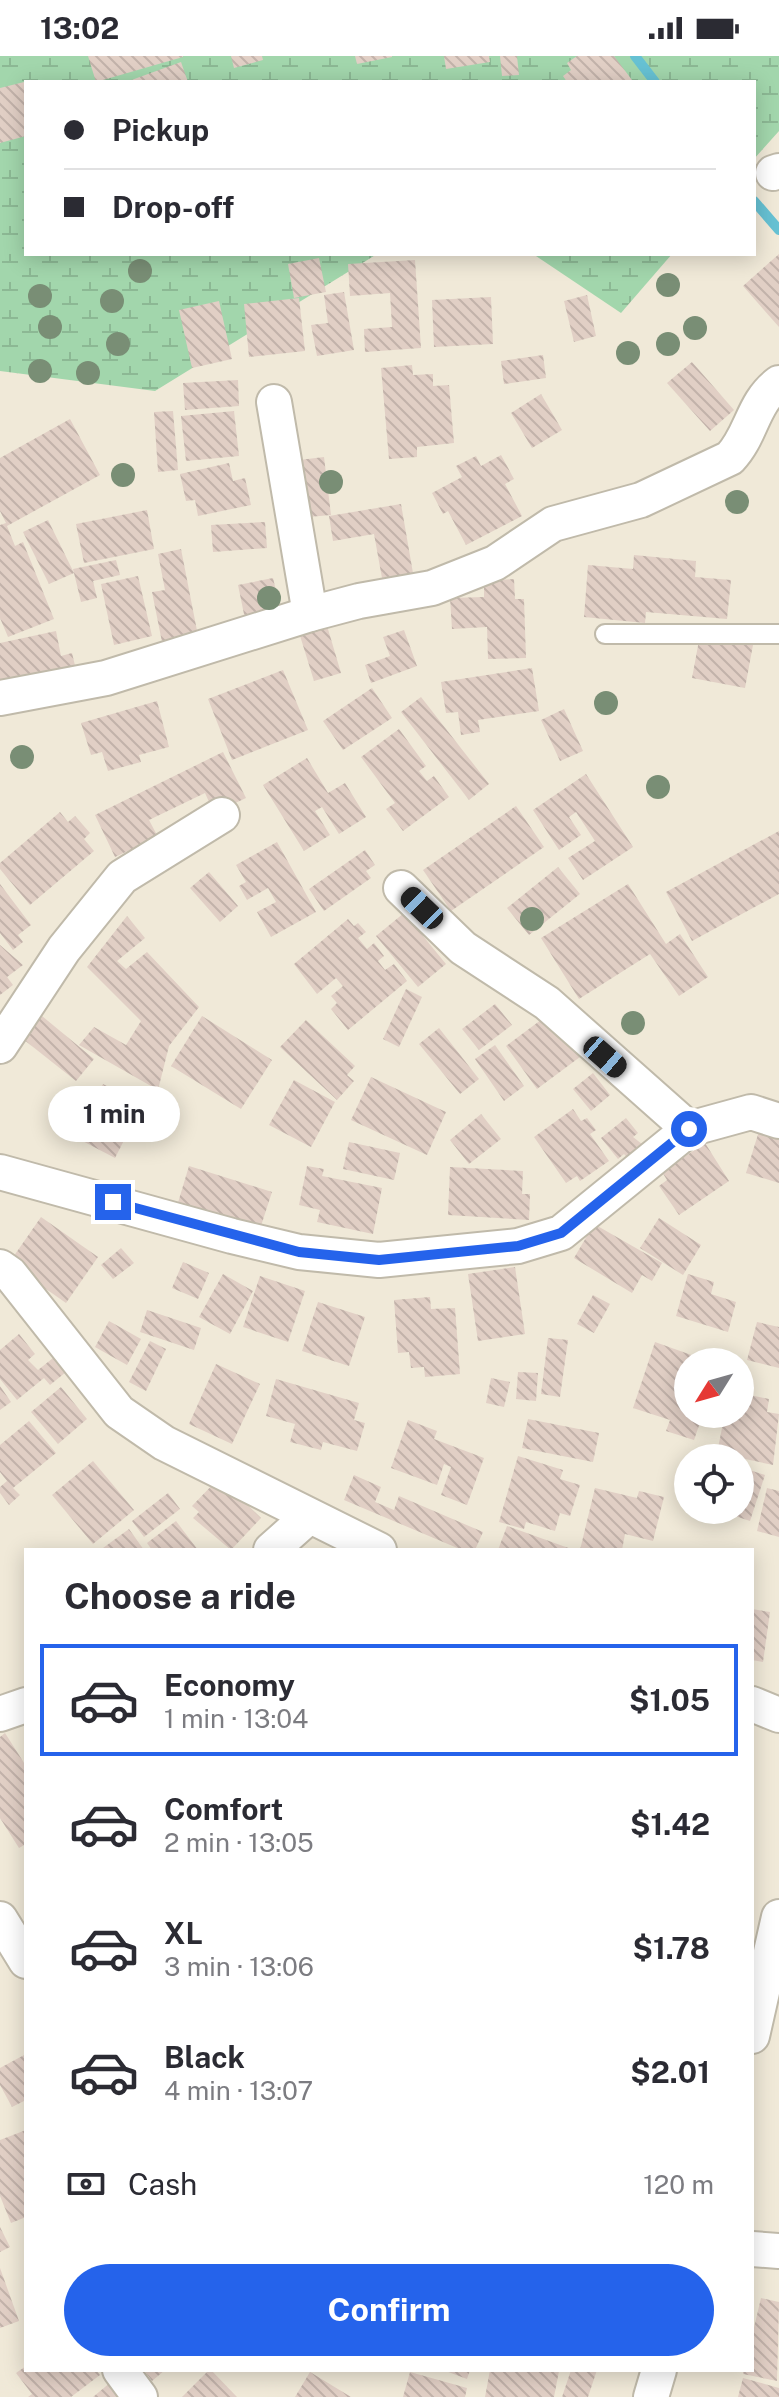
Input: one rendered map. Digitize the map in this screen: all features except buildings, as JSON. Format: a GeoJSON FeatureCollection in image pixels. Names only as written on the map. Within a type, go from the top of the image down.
{"type":"FeatureCollection","features":[{"type":"Feature","properties":{"kind":"street"},"geometry":{"type":"LineString","coordinates":[[0,698],[106,678],[310,614],[432,588],[495,563],[553,524],[641,500],[730,458],[739,449],[756,407],[779,383]]}},
{"type":"Feature","properties":{"kind":"street"},"geometry":{"type":"LineString","coordinates":[[274,402],[310,614]]}},
{"type":"Feature","properties":{"kind":"street"},"geometry":{"type":"LineString","coordinates":[[0,1046],[64,949],[122,877],[222,815]]}},
{"type":"Feature","properties":{"kind":"street"},"geometry":{"type":"LineString","coordinates":[[401,888],[463,948],[547,1003],[689,1129]]}},
{"type":"Feature","properties":{"kind":"street"},"geometry":{"type":"LineString","coordinates":[[0,1172],[245,1240],[299,1252],[379,1260],[518,1246],[561,1233],[689,1129],[751,1112],[779,1121]]}},
{"type":"Feature","properties":{"kind":"street"},"geometry":{"type":"LineString","coordinates":[[0,1267],[10,1274],[119,1412],[164,1443],[375,1548]]}},
{"type":"Feature","properties":{"kind":"street"},"geometry":{"type":"LineString","coordinates":[[273,1548],[308,1517]]}},
{"type":"Feature","properties":{"kind":"street"},"geometry":{"type":"LineString","coordinates":[[754,1705],[779,1715]]}},
{"type":"Feature","properties":{"kind":"street"},"geometry":{"type":"LineString","coordinates":[[0,1714],[24,1706]]}},
{"type":"Feature","properties":{"kind":"street"},"geometry":{"type":"LineString","coordinates":[[754,2022],[758,1994],[779,1917]]}},
{"type":"Feature","properties":{"kind":"street"},"geometry":{"type":"LineString","coordinates":[[0,1919],[24,1958]]}},
{"type":"Feature","properties":{"kind":"street"},"geometry":{"type":"LineString","coordinates":[[754,2249],[779,2251]]}},
{"type":"Feature","properties":{"kind":"street"},"geometry":{"type":"LineString","coordinates":[[121,2372],[140,2397]]}},
{"type":"Feature","properties":{"kind":"street"},"geometry":{"type":"LineString","coordinates":[[651,2397],[658,2372]]}},
{"type":"Feature","properties":{"kind":"lane"},"geometry":{"type":"LineString","coordinates":[[605,634],[779,634]]}},
{"type":"Feature","properties":{"kind":"green space"},"geometry":{"type":"Polygon","coordinates":[[[0,56],[779,56],[779,131],[756,157],[756,80],[24,80],[24,256],[374,256],[155,391],[0,371],[0,56]]]}},
{"type":"Feature","properties":{"kind":"green space"},"geometry":{"type":"Polygon","coordinates":[[[536,256],[670,256],[621,313],[536,256]]]}},
{"type":"Feature","properties":{"kind":"waterway"},"geometry":{"type":"LineString","coordinates":[[635,56],[653,80]]}},
{"type":"Feature","properties":{"kind":"waterway"},"geometry":{"type":"LineString","coordinates":[[756,203],[779,230]]}},
{"type":"Feature","properties":{"kind":"route"},"geometry":{"type":"LineString","coordinates":[[113,1202],[299,1252],[379,1260],[518,1246],[561,1233],[689,1129]]}}]}
